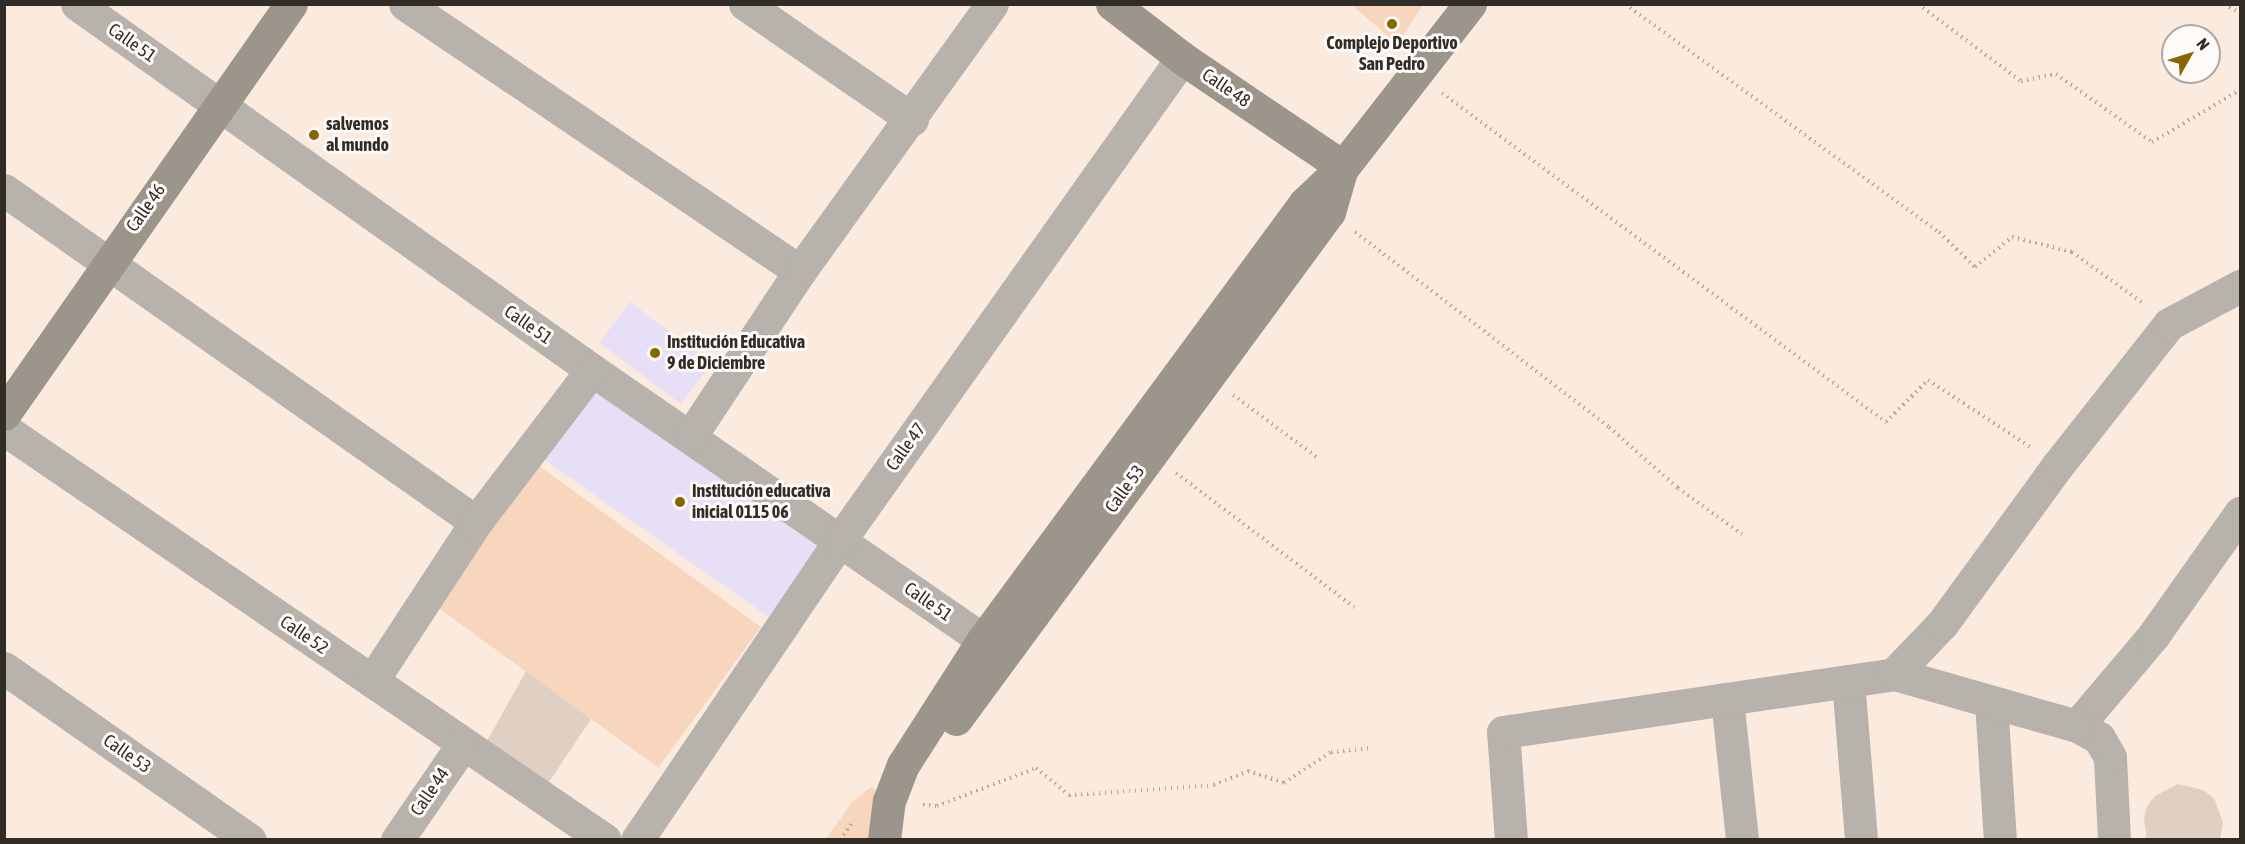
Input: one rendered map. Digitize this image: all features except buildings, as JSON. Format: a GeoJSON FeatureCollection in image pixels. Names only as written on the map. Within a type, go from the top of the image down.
{"type":"FeatureCollection","features":[{"type":"Feature","properties":{"kind":"street","name":"Calle 51"},"geometry":{"type":"LineString","coordinates":[[77,4],[592,370],[983,640]]}},
{"type":"Feature","properties":{"kind":"street","name":"Calle 46"},"geometry":{"type":"LineString","coordinates":[[4,414],[218,104],[291,4]]}},
{"type":"Feature","properties":{"kind":"street"},"geometry":{"type":"LineString","coordinates":[[405,4],[800,271]]}},
{"type":"Feature","properties":{"kind":"street"},"geometry":{"type":"LineString","coordinates":[[745,4],[912,119]]}},
{"type":"Feature","properties":{"kind":"street"},"geometry":{"type":"LineString","coordinates":[[690,437],[800,271],[912,119],[992,4]]}},
{"type":"Feature","properties":{"kind":"street","name":"Calle 48"},"geometry":{"type":"LineString","coordinates":[[1112,4],[1182,58],[1343,167]]}},
{"type":"Feature","properties":{"kind":"street","name":"Calle 53"},"geometry":{"type":"LineString","coordinates":[[884,840],[889,801],[903,765],[983,640],[1305,203],[1343,167],[1414,72],[1470,4]]}},
{"type":"Feature","properties":{"kind":"street","name":"Calle 47"},"geometry":{"type":"LineString","coordinates":[[637,840],[840,540],[1182,58]]}},
{"type":"Feature","properties":{"kind":"street","name":"Calle 53"},"geometry":{"type":"LineString","coordinates":[[889,801],[921,767],[1329,212],[1343,167]]}},
{"type":"Feature","properties":{"kind":"street"},"geometry":{"type":"LineString","coordinates":[[4,190],[476,522]]}},
{"type":"Feature","properties":{"kind":"street"},"geometry":{"type":"LineString","coordinates":[[1894,674],[1942,624],[2058,465],[2169,324],[2241,286]]}},
{"type":"Feature","properties":{"kind":"street"},"geometry":{"type":"LineString","coordinates":[[372,681],[476,522],[592,370]]}},
{"type":"Feature","properties":{"kind":"street","name":"Calle 52"},"geometry":{"type":"LineString","coordinates":[[4,429],[605,840]]}},
{"type":"Feature","properties":{"kind":"street"},"geometry":{"type":"LineString","coordinates":[[2077,726],[2154,636],[2241,513]]}},
{"type":"Feature","properties":{"kind":"street","name":"Calle 53"},"geometry":{"type":"LineString","coordinates":[[4,668],[250,840]]}},
{"type":"Feature","properties":{"kind":"street"},"geometry":{"type":"LineString","coordinates":[[1511,840],[1503,732],[1894,674],[2077,726],[2099,738],[2110,757],[2114,840]]}},
{"type":"Feature","properties":{"kind":"street"},"geometry":{"type":"LineString","coordinates":[[1848,681],[1861,840]]}},
{"type":"Feature","properties":{"kind":"street"},"geometry":{"type":"LineString","coordinates":[[1727,699],[1742,840]]}},
{"type":"Feature","properties":{"kind":"street"},"geometry":{"type":"LineString","coordinates":[[1991,702],[2000,840]]}},
{"type":"Feature","properties":{"kind":"street","name":"Calle 44"},"geometry":{"type":"LineString","coordinates":[[398,840],[463,744]]}},
{"type":"Feature","properties":{"kind":"path"},"geometry":{"type":"LineString","coordinates":[[1625,4],[1939,232],[1975,267],[2012,237],[2072,252],[2169,324]]}},
{"type":"Feature","properties":{"kind":"path"},"geometry":{"type":"LineString","coordinates":[[1918,4],[2021,81],[2056,74],[2152,142],[2241,90]]}},
{"type":"Feature","properties":{"kind":"path"},"geometry":{"type":"LineString","coordinates":[[2224,4],[2241,13]]}},
{"type":"Feature","properties":{"kind":"path"},"geometry":{"type":"LineString","coordinates":[[1414,72],[1886,422],[1928,380],[2058,465]]}},
{"type":"Feature","properties":{"kind":"path"},"geometry":{"type":"LineString","coordinates":[[1383,253],[1609,427],[1678,488],[1742,534]]}},
{"type":"Feature","properties":{"kind":"path"},"geometry":{"type":"LineString","coordinates":[[1209,376],[1318,458]]}},
{"type":"Feature","properties":{"kind":"path"},"geometry":{"type":"LineString","coordinates":[[1151,455],[1354,607]]}},
{"type":"Feature","properties":{"kind":"path"},"geometry":{"type":"LineString","coordinates":[[889,801],[937,806],[1036,768],[1069,795],[1214,785],[1248,771],[1284,783],[1331,752],[1371,748]]}},
{"type":"Feature","properties":{"kind":"shaded area","name":"Complejo Deportivo San Pedro"},"geometry":{"type":"Polygon","coordinates":[[[1352,5],[1423,5],[1397,44],[1352,5]]]}},
{"type":"Feature","properties":{"kind":"shaded area","name":"Institución Educativa 9 de Diciembre"},"geometry":{"type":"Polygon","coordinates":[[[630,302],[711,363],[681,404],[599,343],[630,302]]]}},
{"type":"Feature","properties":{"kind":"shaded area","name":"Institución educativa inicial 0115 06"},"geometry":{"type":"Polygon","coordinates":[[[593,384],[821,543],[769,617],[541,458],[593,384]]]}},
{"type":"Feature","properties":{"kind":"shaded area"},"geometry":{"type":"Polygon","coordinates":[[[535,463],[761,627],[658,768],[433,604],[535,463]]]}},
{"type":"Feature","properties":{"kind":"shaded area"},"geometry":{"type":"Polygon","coordinates":[[[871,787],[882,795],[882,839],[825,840],[852,802],[871,787]]]}},
{"type":"Feature","properties":{"kind":"place","name":"Complejo Deportivo San Pedro"},"geometry":{"type":"Point","coordinates":[1392,24]}},
{"type":"Feature","properties":{"kind":"place","name":"salvemos al mundo"},"geometry":{"type":"Point","coordinates":[314,135]}},
{"type":"Feature","properties":{"kind":"place","name":"Institución Educativa 9 de Diciembre"},"geometry":{"type":"Point","coordinates":[655,353]}},
{"type":"Feature","properties":{"kind":"place","name":"Institución educativa inicial 0115 06"},"geometry":{"type":"Point","coordinates":[680,502]}}]}
